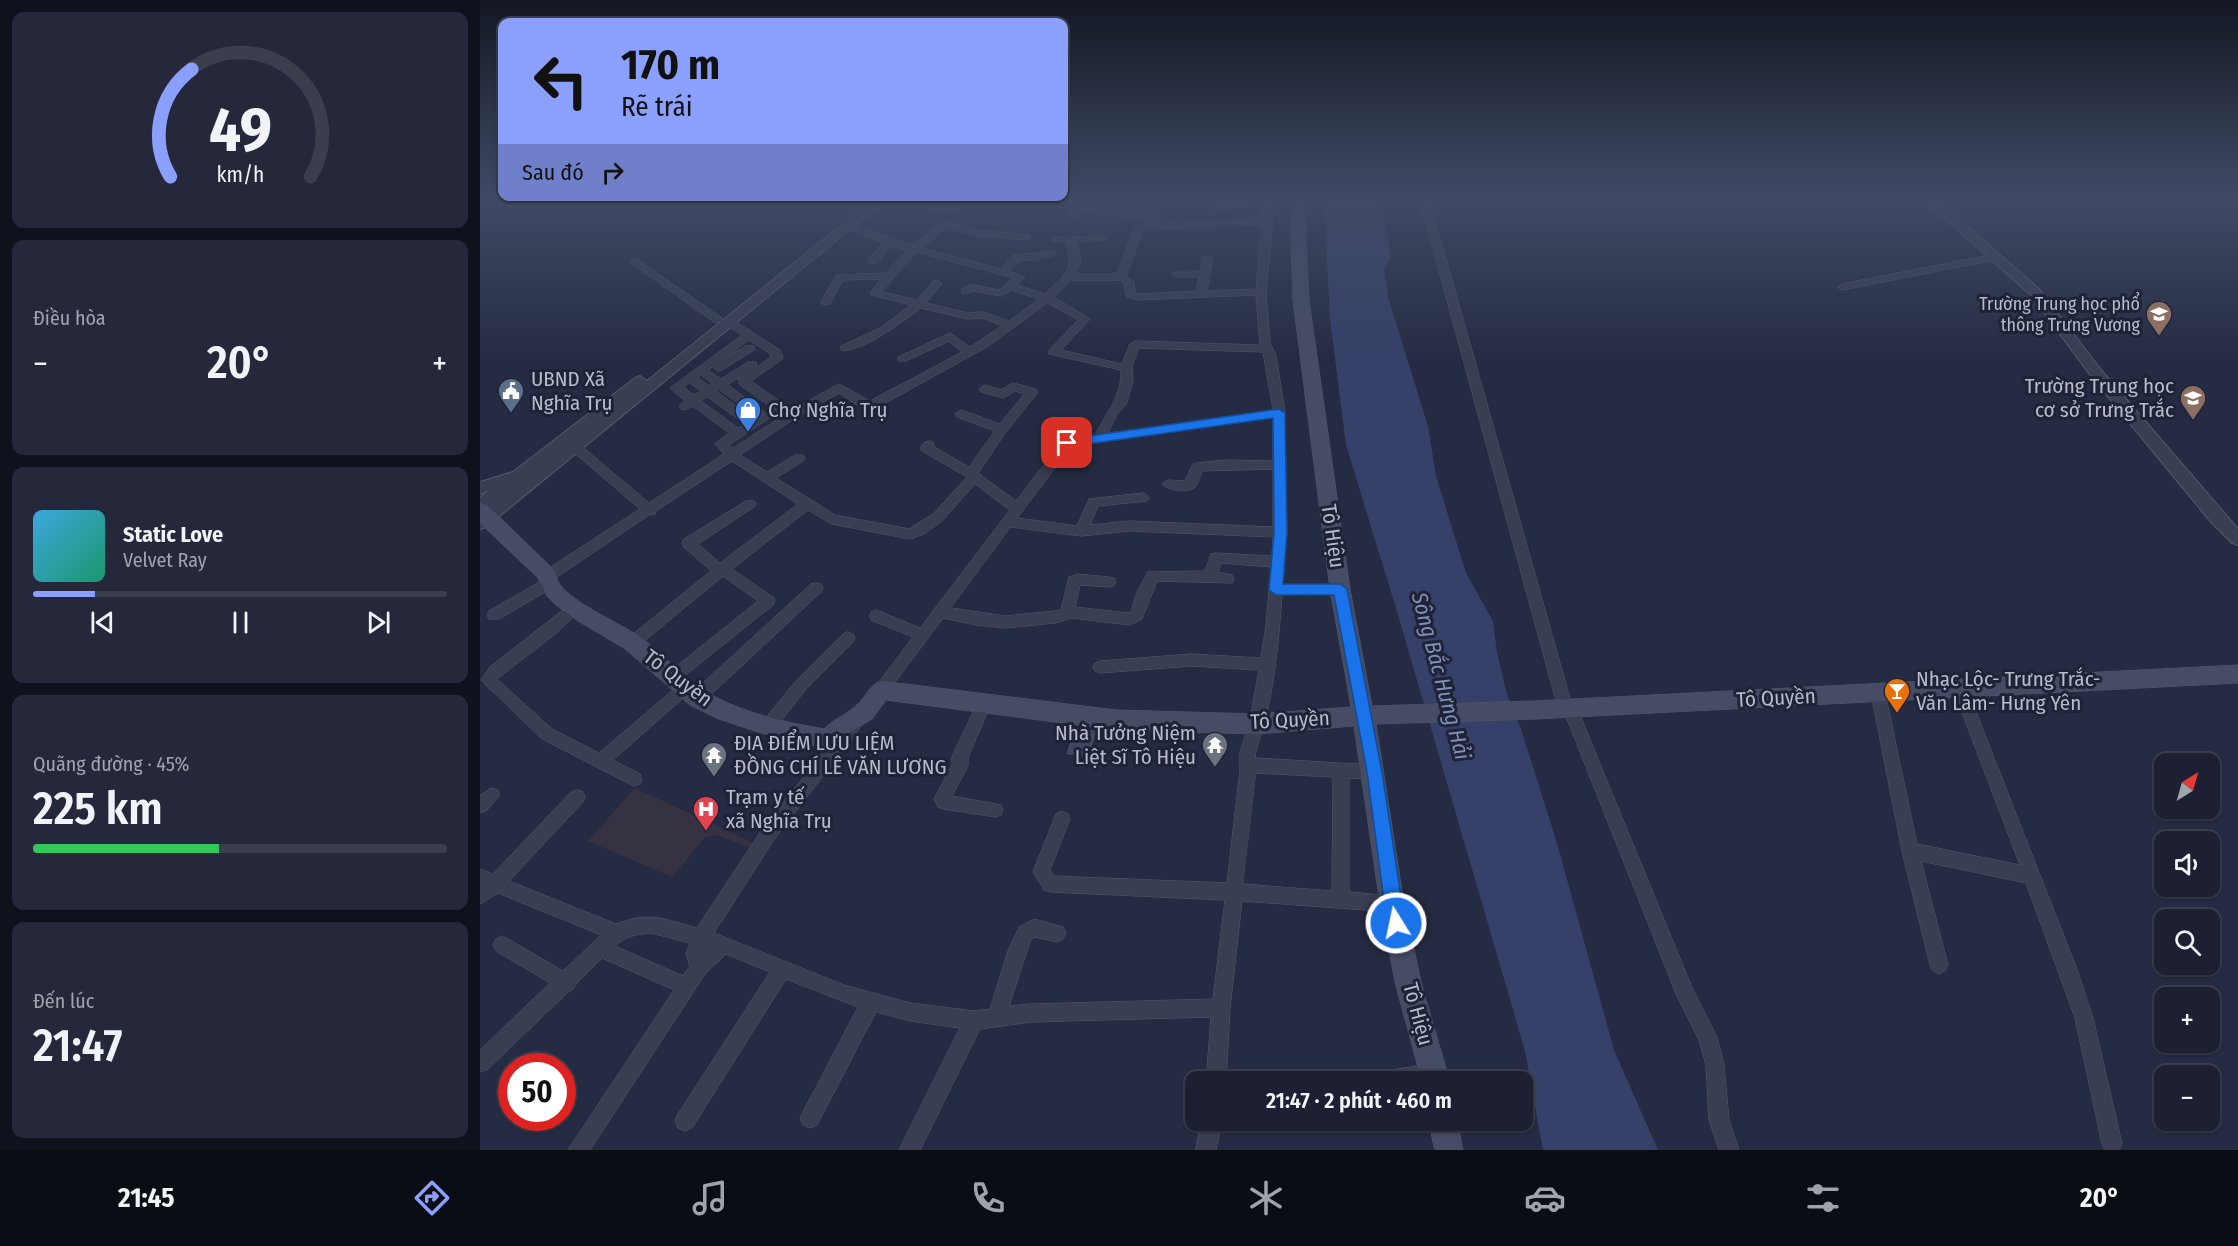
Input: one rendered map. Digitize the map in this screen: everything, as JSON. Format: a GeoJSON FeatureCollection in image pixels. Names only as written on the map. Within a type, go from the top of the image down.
{"type":"FeatureCollection","features":[{"type":"Feature","properties":{"kind":"main road","name":"Tô Hiệu"},"geometry":{"type":"LineString","coordinates":[[1300,253],[1301,300],[1340,589],[1374,772],[1392,904],[1409,987],[1433,1071]]}},
{"type":"Feature","properties":{"kind":"main road","name":"Tô Quyền"},"geometry":{"type":"LineString","coordinates":[[481,514],[574,608],[632,643],[685,688],[725,712],[834,741]]}},
{"type":"Feature","properties":{"kind":"main road","name":"Tô Quyền"},"geometry":{"type":"LineString","coordinates":[[881,690],[1116,720],[1257,724],[1386,714],[1535,710],[2238,675]]}},
{"type":"Feature","properties":{"kind":"main road"},"geometry":{"type":"LineString","coordinates":[[834,741],[844,724],[864,712],[881,690]]}},
{"type":"Feature","properties":{"kind":"main road"},"geometry":{"type":"LineString","coordinates":[[1445,1131],[1449,1150]]}},
{"type":"Feature","properties":{"kind":"street"},"geometry":{"type":"LineString","coordinates":[[480,488],[511,476],[531,464],[770,286],[811,253]]}},
{"type":"Feature","properties":{"kind":"street"},"geometry":{"type":"LineString","coordinates":[[873,261],[880,253]]}},
{"type":"Feature","properties":{"kind":"street"},"geometry":{"type":"LineString","coordinates":[[910,253],[875,293],[967,316],[984,315],[1011,325]]}},
{"type":"Feature","properties":{"kind":"street"},"geometry":{"type":"LineString","coordinates":[[932,253],[1020,277],[1001,293],[970,287],[966,291]]}},
{"type":"Feature","properties":{"kind":"street"},"geometry":{"type":"LineString","coordinates":[[1004,271],[1017,257],[1037,257],[1052,253]]}},
{"type":"Feature","properties":{"kind":"street"},"geometry":{"type":"LineString","coordinates":[[494,615],[790,416],[839,388],[865,405],[872,405],[969,352],[1047,298],[1069,277],[1076,260],[1073,253]]}},
{"type":"Feature","properties":{"kind":"street"},"geometry":{"type":"LineString","coordinates":[[1121,278],[1130,253]]}},
{"type":"Feature","properties":{"kind":"street"},"geometry":{"type":"LineString","coordinates":[[1217,1071],[1221,1008],[1247,765],[1251,737],[1257,724],[1273,626],[1280,532],[1279,413],[1267,349],[1261,291],[1265,253]]}},
{"type":"Feature","properties":{"kind":"street"},"geometry":{"type":"LineString","coordinates":[[1440,253],[1567,708],[1686,996],[1708,1037],[1715,1065],[1719,1120],[1729,1150]]}},
{"type":"Feature","properties":{"kind":"street"},"geometry":{"type":"LineString","coordinates":[[1990,253],[2035,292],[2104,382],[2217,518],[2238,539]]}},
{"type":"Feature","properties":{"kind":"street"},"geometry":{"type":"LineString","coordinates":[[1842,287],[1995,257]]}},
{"type":"Feature","properties":{"kind":"street"},"geometry":{"type":"LineString","coordinates":[[1201,293],[1208,258]]}},
{"type":"Feature","properties":{"kind":"street"},"geometry":{"type":"LineString","coordinates":[[635,261],[723,320],[750,341],[776,352],[777,358],[734,386],[719,399],[700,408]]}},
{"type":"Feature","properties":{"kind":"street"},"geometry":{"type":"LineString","coordinates":[[1177,274],[1204,274]]}},
{"type":"Feature","properties":{"kind":"street"},"geometry":{"type":"LineString","coordinates":[[826,302],[835,277],[888,276]]}},
{"type":"Feature","properties":{"kind":"street"},"geometry":{"type":"LineString","coordinates":[[1069,277],[1121,278],[1129,282],[1132,296],[1261,291]]}},
{"type":"Feature","properties":{"kind":"street"},"geometry":{"type":"LineString","coordinates":[[845,348],[886,329],[919,304],[937,283]]}},
{"type":"Feature","properties":{"kind":"street"},"geometry":{"type":"LineString","coordinates":[[1010,286],[1047,298],[1085,320],[1053,352],[1126,368]]}},
{"type":"Feature","properties":{"kind":"street"},"geometry":{"type":"LineString","coordinates":[[481,514],[575,447],[723,320]]}},
{"type":"Feature","properties":{"kind":"street"},"geometry":{"type":"LineString","coordinates":[[902,359],[950,336],[969,352]]}},
{"type":"Feature","properties":{"kind":"street"},"geometry":{"type":"LineString","coordinates":[[738,434],[674,393],[676,388],[692,380],[750,341]]}},
{"type":"Feature","properties":{"kind":"street"},"geometry":{"type":"LineString","coordinates":[[1099,439],[1112,412],[1120,405],[1127,381],[1126,368],[1135,344],[1267,349]]}},
{"type":"Feature","properties":{"kind":"street"},"geometry":{"type":"LineString","coordinates":[[700,408],[719,399],[766,356]]}},
{"type":"Feature","properties":{"kind":"street"},"geometry":{"type":"LineString","coordinates":[[712,366],[765,417],[721,444],[733,456],[832,519],[910,534],[929,525],[972,475],[1002,429],[1041,384]]}},
{"type":"Feature","properties":{"kind":"street"},"geometry":{"type":"LineString","coordinates":[[692,380],[753,424]]}},
{"type":"Feature","properties":{"kind":"street"},"geometry":{"type":"LineString","coordinates":[[734,386],[787,411],[790,416]]}},
{"type":"Feature","properties":{"kind":"street"},"geometry":{"type":"LineString","coordinates":[[985,389],[1003,394],[1013,387],[1032,392]]}},
{"type":"Feature","properties":{"kind":"street"},"geometry":{"type":"LineString","coordinates":[[727,425],[755,409]]}},
{"type":"Feature","properties":{"kind":"street"},"geometry":{"type":"LineString","coordinates":[[881,690],[1067,443],[1279,413]]}},
{"type":"Feature","properties":{"kind":"street"},"geometry":{"type":"LineString","coordinates":[[961,414],[1002,429]]}},
{"type":"Feature","properties":{"kind":"street"},"geometry":{"type":"LineString","coordinates":[[559,443],[575,447],[650,511]]}},
{"type":"Feature","properties":{"kind":"street"},"geometry":{"type":"LineString","coordinates":[[929,445],[926,448],[972,475],[1018,509]]}},
{"type":"Feature","properties":{"kind":"street"},"geometry":{"type":"LineString","coordinates":[[768,477],[799,458]]}},
{"type":"Feature","properties":{"kind":"street"},"geometry":{"type":"LineString","coordinates":[[481,514],[531,464]]}},
{"type":"Feature","properties":{"kind":"street"},"geometry":{"type":"LineString","coordinates":[[1168,484],[1188,486],[1192,482],[1197,467],[1209,464],[1246,467],[1279,465]]}},
{"type":"Feature","properties":{"kind":"street"},"geometry":{"type":"LineString","coordinates":[[1081,531],[1093,502],[1143,498]]}},
{"type":"Feature","properties":{"kind":"street"},"geometry":{"type":"LineString","coordinates":[[632,643],[808,503]]}},
{"type":"Feature","properties":{"kind":"street"},"geometry":{"type":"LineString","coordinates":[[600,762],[685,688],[768,602],[685,545],[750,504]]}},
{"type":"Feature","properties":{"kind":"street"},"geometry":{"type":"LineString","coordinates":[[1009,522],[1081,531],[1129,526],[1280,532]]}},
{"type":"Feature","properties":{"kind":"street"},"geometry":{"type":"LineString","coordinates":[[1210,576],[1216,558],[1278,562]]}},
{"type":"Feature","properties":{"kind":"street"},"geometry":{"type":"LineString","coordinates":[[939,611],[976,619],[1005,622],[1055,617],[1078,612],[1117,619],[1133,618],[1137,615],[1144,592],[1153,576],[1210,576],[1227,579]]}},
{"type":"Feature","properties":{"kind":"street"},"geometry":{"type":"LineString","coordinates":[[1067,614],[1074,581],[1077,579],[1109,582]]}},
{"type":"Feature","properties":{"kind":"street"},"geometry":{"type":"LineString","coordinates":[[685,688],[742,667],[816,588]]}},
{"type":"Feature","properties":{"kind":"street"},"geometry":{"type":"LineString","coordinates":[[1276,590],[1340,589]]}},
{"type":"Feature","properties":{"kind":"street"},"geometry":{"type":"LineString","coordinates":[[574,608],[549,631],[495,671],[488,680],[547,734],[634,779]]}},
{"type":"Feature","properties":{"kind":"street"},"geometry":{"type":"LineString","coordinates":[[876,616],[922,635]]}},
{"type":"Feature","properties":{"kind":"street"},"geometry":{"type":"LineString","coordinates":[[769,725],[809,677],[848,639]]}},
{"type":"Feature","properties":{"kind":"street"},"geometry":{"type":"LineString","coordinates":[[1100,667],[1191,660],[1267,664]]}},
{"type":"Feature","properties":{"kind":"street"},"geometry":{"type":"LineString","coordinates":[[1960,689],[2085,1018],[2112,1144]]}},
{"type":"Feature","properties":{"kind":"street"},"geometry":{"type":"LineString","coordinates":[[1878,693],[1910,851],[1939,965]]}},
{"type":"Feature","properties":{"kind":"street"},"geometry":{"type":"LineString","coordinates":[[984,704],[960,757],[960,766],[942,799],[944,802],[995,810]]}},
{"type":"Feature","properties":{"kind":"street"},"geometry":{"type":"LineString","coordinates":[[699,968],[695,954],[700,939],[767,836],[834,741]]}},
{"type":"Feature","properties":{"kind":"street"},"geometry":{"type":"LineString","coordinates":[[1247,765],[1374,772]]}},
{"type":"Feature","properties":{"kind":"street"},"geometry":{"type":"LineString","coordinates":[[1340,900],[1341,770]]}},
{"type":"Feature","properties":{"kind":"street"},"geometry":{"type":"LineString","coordinates":[[480,896],[487,880],[577,797]]}},
{"type":"Feature","properties":{"kind":"street"},"geometry":{"type":"LineString","coordinates":[[1062,819],[1041,872],[1050,884],[1233,891],[1392,904]]}},
{"type":"Feature","properties":{"kind":"street"},"geometry":{"type":"LineString","coordinates":[[1910,851],[2031,876]]}},
{"type":"Feature","properties":{"kind":"street"},"geometry":{"type":"LineString","coordinates":[[487,880],[616,933]]}},
{"type":"Feature","properties":{"kind":"street"},"geometry":{"type":"LineString","coordinates":[[480,1063],[616,933],[636,925],[651,924],[724,944],[844,994],[910,1012],[974,1020],[1032,1012],[1221,1008]]}},
{"type":"Feature","properties":{"kind":"street"},"geometry":{"type":"LineString","coordinates":[[997,1017],[1017,951],[1025,933],[1034,928],[1057,933]]}},
{"type":"Feature","properties":{"kind":"street"},"geometry":{"type":"LineString","coordinates":[[578,1150],[686,986],[699,968],[724,944]]}},
{"type":"Feature","properties":{"kind":"street"},"geometry":{"type":"LineString","coordinates":[[502,945],[567,982]]}},
{"type":"Feature","properties":{"kind":"street"},"geometry":{"type":"LineString","coordinates":[[601,949],[686,986]]}},
{"type":"Feature","properties":{"kind":"street"},"geometry":{"type":"LineString","coordinates":[[685,1121],[783,968]]}},
{"type":"Feature","properties":{"kind":"street"},"geometry":{"type":"LineString","coordinates":[[810,1118],[871,1002]]}},
{"type":"Feature","properties":{"kind":"street"},"geometry":{"type":"LineString","coordinates":[[909,1150],[974,1020]]}},
{"type":"Feature","properties":{"kind":"street"},"geometry":{"type":"LineString","coordinates":[[1206,1150],[1210,1131]]}},
{"type":"Feature","properties":{"kind":"shaded area"},"geometry":{"type":"Polygon","coordinates":[[[635,788],[756,844],[753,849],[717,835],[705,837],[672,877],[588,841],[635,788]]]}},
{"type":"Feature","properties":{"kind":"water","name":"Sông Bắc Hưng Hải"},"geometry":{"type":"Polygon","coordinates":[[[1327,253],[1390,253],[1391,257],[1384,268],[1388,297],[1428,426],[1436,476],[1466,573],[1493,621],[1506,691],[1521,729],[1557,843],[1614,1050],[1658,1150],[1543,1150],[1533,1095],[1533,1071],[1529,1071],[1525,1051],[1398,615],[1346,445],[1330,319],[1327,253]]]}},
{"type":"Feature","properties":{"kind":"building"},"geometry":{"type":"Polygon","coordinates":[[[1074,727],[1098,730],[1089,758],[1065,755],[1074,727]]]}},
{"type":"Feature","properties":{"kind":"place","name":"Trường Trung học phổ thông Trưng Vương"},"geometry":{"type":"Point","coordinates":[2159,337]}},
{"type":"Feature","properties":{"kind":"place","name":"UBND Xã Nghĩa Trụ"},"geometry":{"type":"Point","coordinates":[511,414]}},
{"type":"Feature","properties":{"kind":"place","name":"Trường Trung học cơ sở Trưng Trắc"},"geometry":{"type":"Point","coordinates":[2193,421]}},
{"type":"Feature","properties":{"kind":"place","name":"Chợ Nghĩa Trụ"},"geometry":{"type":"Point","coordinates":[748,433]}},
{"type":"Feature","properties":{"kind":"place","name":"Nhạc Lộc- Trưng Trắc- Văn Lâm- Hưng Yên"},"geometry":{"type":"Point","coordinates":[1897,714]}},
{"type":"Feature","properties":{"kind":"place","name":"Nhà Tưởng Niệm Liệt Sĩ Tô Hiệu"},"geometry":{"type":"Point","coordinates":[1215,768]}},
{"type":"Feature","properties":{"kind":"place","name":"ĐỊA ĐIỂM LƯU LIỆM ĐỒNG CHÍ LÊ VĂN LƯƠNG"},"geometry":{"type":"Point","coordinates":[714,778]}},
{"type":"Feature","properties":{"kind":"place","name":"Trạm y tế xã Nghĩa Trụ"},"geometry":{"type":"Point","coordinates":[706,832]}},
{"type":"Feature","properties":{"kind":"route"},"geometry":{"type":"LineString","coordinates":[[1067,443],[1279,413],[1280,532],[1276,590],[1340,589],[1374,772],[1396,923]]}}]}
